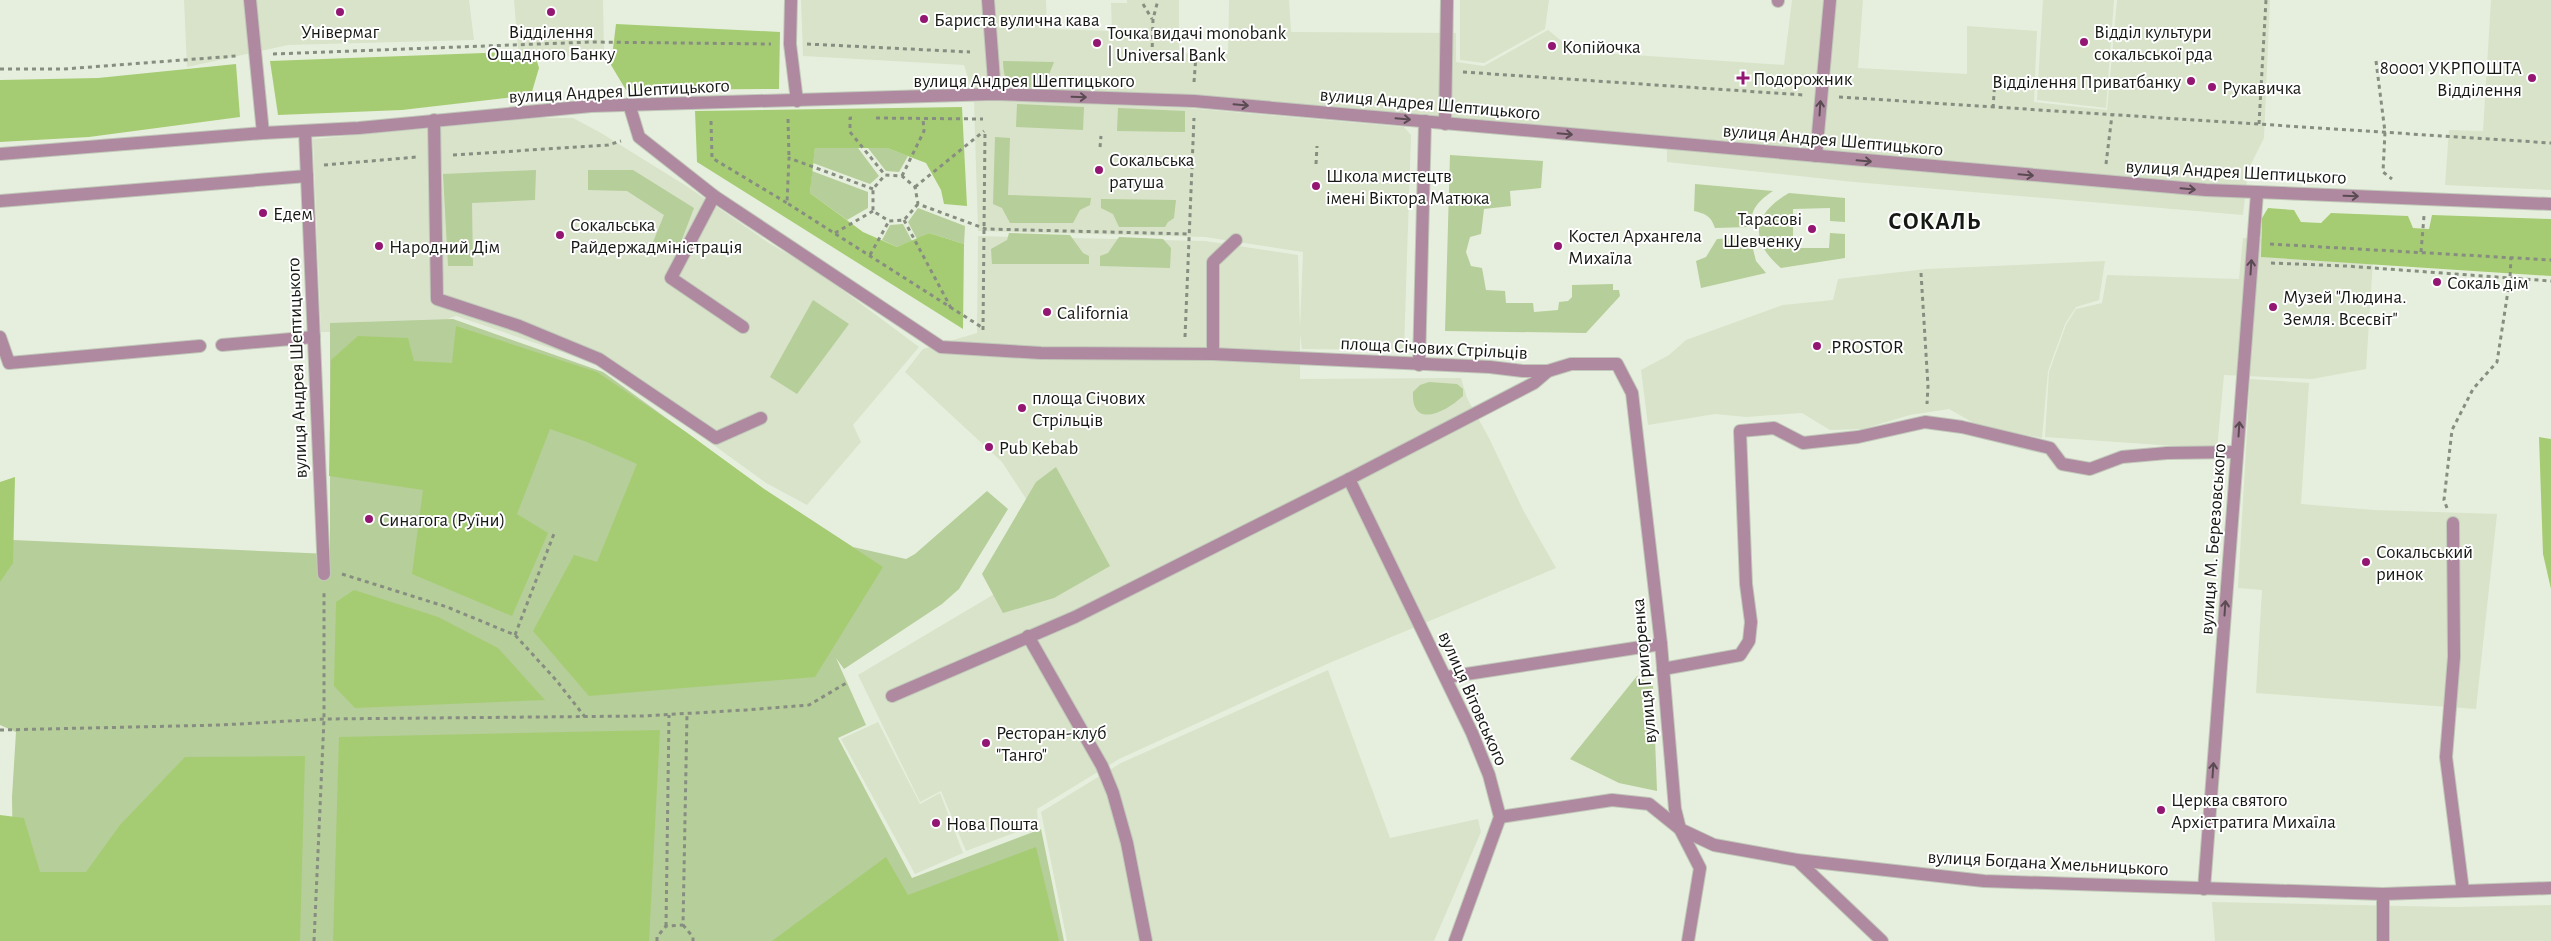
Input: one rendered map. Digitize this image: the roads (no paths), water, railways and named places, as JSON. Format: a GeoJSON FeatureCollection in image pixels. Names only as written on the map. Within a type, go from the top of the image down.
{"type":"FeatureCollection","features":[{"type":"Feature","properties":{"kind":"street"},"geometry":{"type":"LineString","coordinates":[[250,0],[263,133]]}},
{"type":"Feature","properties":{"kind":"street"},"geometry":{"type":"LineString","coordinates":[[791,0],[790,44],[797,101]]}},
{"type":"Feature","properties":{"kind":"street"},"geometry":{"type":"LineString","coordinates":[[988,0],[995,94]]}},
{"type":"Feature","properties":{"kind":"street"},"geometry":{"type":"LineString","coordinates":[[1445,124],[1447,0]]}},
{"type":"Feature","properties":{"kind":"street"},"geometry":{"type":"LineString","coordinates":[[1816,156],[1830,0]]}},
{"type":"Feature","properties":{"kind":"street","name":"вулиця Андрея Шептицького"},"geometry":{"type":"LineString","coordinates":[[0,154],[629,104],[797,101],[995,94],[1194,100],[2104,182],[2257,193],[2551,204]]}},
{"type":"Feature","properties":{"kind":"street","name":"площа Січових Стрільців"},"geometry":{"type":"LineString","coordinates":[[629,104],[639,137],[714,196],[941,347],[983,350],[1183,355],[1213,354],[1490,367],[1523,371],[1548,371],[1571,364],[1617,364],[1632,393]]}},
{"type":"Feature","properties":{"kind":"street"},"geometry":{"type":"LineString","coordinates":[[434,120],[438,299],[519,326],[599,359],[716,438],[761,418]]}},
{"type":"Feature","properties":{"kind":"street"},"geometry":{"type":"LineString","coordinates":[[1419,365],[1426,121]]}},
{"type":"Feature","properties":{"kind":"street","name":"вулиця Андрея Шептицького"},"geometry":{"type":"LineString","coordinates":[[305,131],[324,574]]}},
{"type":"Feature","properties":{"kind":"street"},"geometry":{"type":"LineString","coordinates":[[0,201],[307,171]]}},
{"type":"Feature","properties":{"kind":"street","name":"вулиця М. Березовського"},"geometry":{"type":"LineString","coordinates":[[2204,889],[2257,193]]}},
{"type":"Feature","properties":{"kind":"street"},"geometry":{"type":"LineString","coordinates":[[714,196],[670,278],[744,327]]}},
{"type":"Feature","properties":{"kind":"street"},"geometry":{"type":"LineString","coordinates":[[1213,354],[1213,262],[1236,240]]}},
{"type":"Feature","properties":{"kind":"street"},"geometry":{"type":"LineString","coordinates":[[0,337],[9,363],[200,346]]}},
{"type":"Feature","properties":{"kind":"street"},"geometry":{"type":"LineString","coordinates":[[222,345],[314,337]]}},
{"type":"Feature","properties":{"kind":"street","name":"площа Січових Стрільців"},"geometry":{"type":"LineString","coordinates":[[892,696],[1075,617],[1349,479],[1534,383],[1548,371]]}},
{"type":"Feature","properties":{"kind":"street","name":"вулиця Григоренка"},"geometry":{"type":"LineString","coordinates":[[1632,393],[1661,644],[1675,809],[1680,829],[1700,868],[1688,941]]}},
{"type":"Feature","properties":{"kind":"street"},"geometry":{"type":"LineString","coordinates":[[1663,669],[1740,655],[1749,641],[1751,622],[1746,584],[1740,431],[1774,428],[1803,442],[1858,437],[1925,422],[1962,427],[2050,448],[2062,464],[2090,469],[2122,457],[2167,453],[2237,452]]}},
{"type":"Feature","properties":{"kind":"street","name":"вулиця Вітовського"},"geometry":{"type":"LineString","coordinates":[[1349,479],[1446,677],[1489,775],[1500,817]]}},
{"type":"Feature","properties":{"kind":"street"},"geometry":{"type":"LineString","coordinates":[[2453,523],[2454,656],[2446,757],[2463,890]]}},
{"type":"Feature","properties":{"kind":"street"},"geometry":{"type":"LineString","coordinates":[[1028,636],[1102,766],[1113,793],[1127,843],[1146,941]]}},
{"type":"Feature","properties":{"kind":"street"},"geometry":{"type":"LineString","coordinates":[[1446,677],[1661,644]]}},
{"type":"Feature","properties":{"kind":"street","name":"вулиця Богдана Хмельницького"},"geometry":{"type":"LineString","coordinates":[[1500,817],[1612,800],[1650,804],[1680,829],[1714,845],[1797,860],[1984,881],[2383,894],[2551,888]]}},
{"type":"Feature","properties":{"kind":"street"},"geometry":{"type":"LineString","coordinates":[[1455,941],[1500,817]]}},
{"type":"Feature","properties":{"kind":"street"},"geometry":{"type":"LineString","coordinates":[[1797,860],[1882,941]]}},
{"type":"Feature","properties":{"kind":"street"},"geometry":{"type":"LineString","coordinates":[[2383,894],[2383,941]]}},
{"type":"Feature","properties":{"kind":"place","name":"Універмаг"},"geometry":{"type":"Point","coordinates":[340,12]}},
{"type":"Feature","properties":{"kind":"place","name":"Відділення Ощадного Банку"},"geometry":{"type":"Point","coordinates":[551,12]}},
{"type":"Feature","properties":{"kind":"place","name":"Бариста вулична кава"},"geometry":{"type":"Point","coordinates":[924,19]}},
{"type":"Feature","properties":{"kind":"place","name":"Відділ культури сокальської рда"},"geometry":{"type":"Point","coordinates":[2084,42]}},
{"type":"Feature","properties":{"kind":"place","name":"Точка видачі monobank | Universal Bank"},"geometry":{"type":"Point","coordinates":[1097,43]}},
{"type":"Feature","properties":{"kind":"place","name":"Копійочка"},"geometry":{"type":"Point","coordinates":[1552,46]}},
{"type":"Feature","properties":{"kind":"place","name":"Подорожник"},"geometry":{"type":"Point","coordinates":[1743,78]}},
{"type":"Feature","properties":{"kind":"place","name":"80001 УКРПОШТА Відділення"},"geometry":{"type":"Point","coordinates":[2532,78]}},
{"type":"Feature","properties":{"kind":"place","name":"Відділення Приватбанку"},"geometry":{"type":"Point","coordinates":[2191,81]}},
{"type":"Feature","properties":{"kind":"place","name":"Рукавичка"},"geometry":{"type":"Point","coordinates":[2212,87]}},
{"type":"Feature","properties":{"kind":"place","name":"Сокальська ратуша"},"geometry":{"type":"Point","coordinates":[1099,170]}},
{"type":"Feature","properties":{"kind":"place","name":"Школа мистецтв імені Віктора Матюка"},"geometry":{"type":"Point","coordinates":[1316,186]}},
{"type":"Feature","properties":{"kind":"place","name":"Едем"},"geometry":{"type":"Point","coordinates":[263,213]}},
{"type":"Feature","properties":{"kind":"place","name":"Тарасові Шевченку"},"geometry":{"type":"Point","coordinates":[1812,229]}},
{"type":"Feature","properties":{"kind":"place","name":"Сокальська Райдержадміністрація"},"geometry":{"type":"Point","coordinates":[560,235]}},
{"type":"Feature","properties":{"kind":"place","name":"Народний Дім"},"geometry":{"type":"Point","coordinates":[379,246]}},
{"type":"Feature","properties":{"kind":"place","name":"Костел Архангела Михаїла"},"geometry":{"type":"Point","coordinates":[1558,246]}},
{"type":"Feature","properties":{"kind":"place","name":"Сокаль дім"},"geometry":{"type":"Point","coordinates":[2437,282]}},
{"type":"Feature","properties":{"kind":"place","name":"Музей \"Людина. Земля. Всесвіт\""},"geometry":{"type":"Point","coordinates":[2273,307]}},
{"type":"Feature","properties":{"kind":"place","name":"California"},"geometry":{"type":"Point","coordinates":[1047,312]}},
{"type":"Feature","properties":{"kind":"place","name":".PROSTOR"},"geometry":{"type":"Point","coordinates":[1817,346]}},
{"type":"Feature","properties":{"kind":"place","name":"площа Січових Стрільців"},"geometry":{"type":"Point","coordinates":[1022,408]}},
{"type":"Feature","properties":{"kind":"place","name":"Pub Kebab"},"geometry":{"type":"Point","coordinates":[989,447]}},
{"type":"Feature","properties":{"kind":"place","name":"Синагога (Руїни)"},"geometry":{"type":"Point","coordinates":[369,519]}},
{"type":"Feature","properties":{"kind":"place","name":"Сокальський ринок"},"geometry":{"type":"Point","coordinates":[2366,562]}},
{"type":"Feature","properties":{"kind":"place","name":"Ресторан-клуб \"Танго\""},"geometry":{"type":"Point","coordinates":[986,743]}},
{"type":"Feature","properties":{"kind":"place","name":"Церква святого Архістратига Михаїла"},"geometry":{"type":"Point","coordinates":[2161,810]}},
{"type":"Feature","properties":{"kind":"place","name":"Нова Пошта"},"geometry":{"type":"Point","coordinates":[936,823]}},
{"type":"Feature","properties":{"kind":"district","name":"СОКАЛЬ"},"geometry":{"type":"Point","coordinates":[1935,221]}}]}
